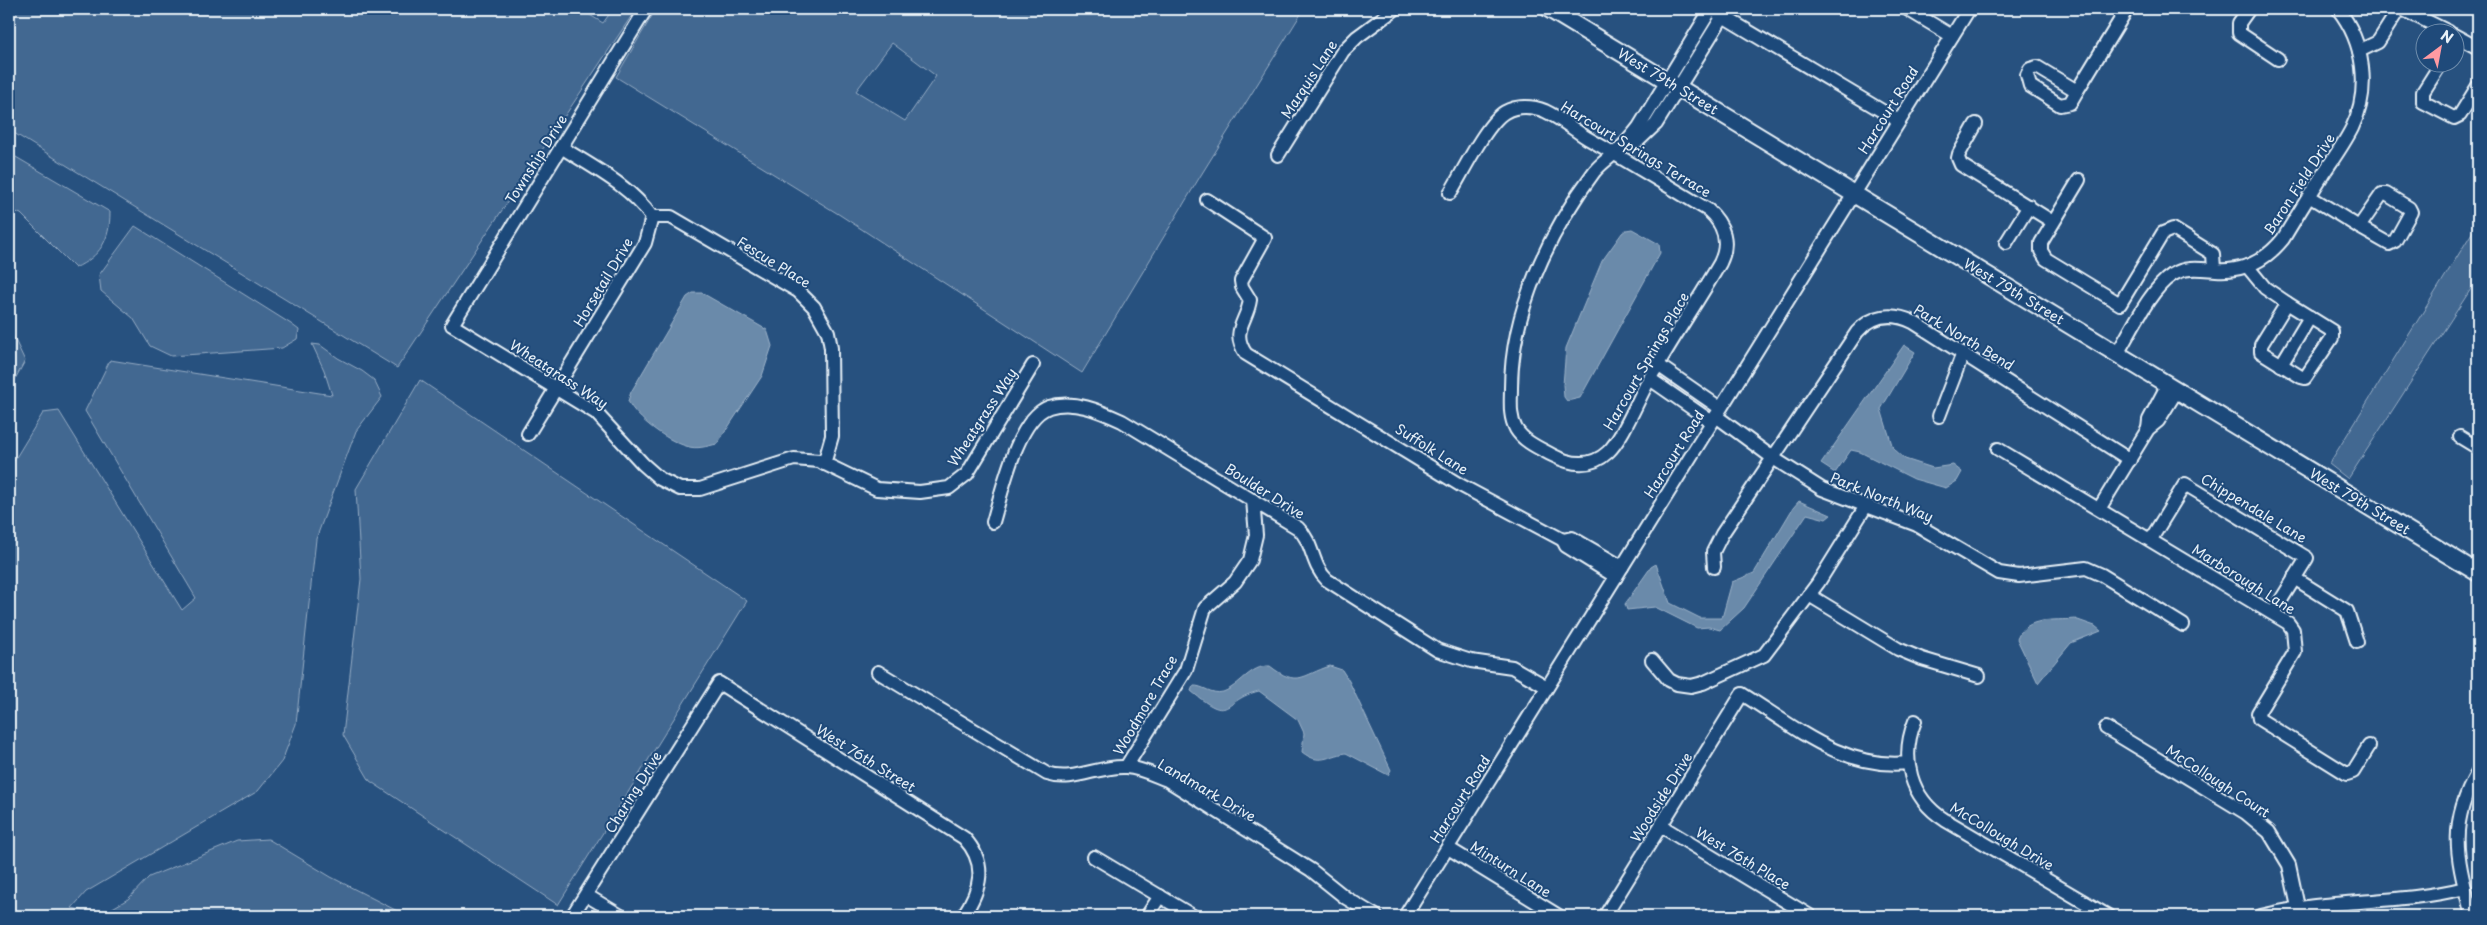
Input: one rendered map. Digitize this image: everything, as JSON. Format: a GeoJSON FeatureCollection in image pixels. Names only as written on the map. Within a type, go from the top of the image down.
{"type":"FeatureCollection","features":[{"type":"Feature","properties":{"kind":"main road","name":"West 79th Street"},"geometry":{"type":"LineString","coordinates":[[1549,9],[2478,574]]}},
{"type":"Feature","properties":{"kind":"street","name":"Township Drive"},"geometry":{"type":"LineString","coordinates":[[452,325],[646,9]]}},
{"type":"Feature","properties":{"kind":"street","name":"Marquis Lane"},"geometry":{"type":"LineString","coordinates":[[1278,155],[1347,46],[1395,9]]}},
{"type":"Feature","properties":{"kind":"street"},"geometry":{"type":"LineString","coordinates":[[1674,84],[1711,9],[1899,121]]}},
{"type":"Feature","properties":{"kind":"street"},"geometry":{"type":"LineString","coordinates":[[1907,9],[1952,36]]}},
{"type":"Feature","properties":{"kind":"street","name":"Harcourt Road"},"geometry":{"type":"LineString","coordinates":[[1405,916],[1969,9]]}},
{"type":"Feature","properties":{"kind":"street"},"geometry":{"type":"LineString","coordinates":[[2077,91],[2127,9]]}},
{"type":"Feature","properties":{"kind":"street"},"geometry":{"type":"LineString","coordinates":[[2249,9],[2239,24],[2240,33],[2278,59]]}},
{"type":"Feature","properties":{"kind":"street","name":"Baron Field Drive"},"geometry":{"type":"LineString","coordinates":[[2117,354],[2165,279],[2189,268],[2232,270],[2247,266],[2261,260],[2277,246],[2348,135],[2357,115],[2362,89],[2362,68],[2359,51],[2353,34],[2338,9]]}},
{"type":"Feature","properties":{"kind":"street"},"geometry":{"type":"LineString","coordinates":[[2359,51],[2378,42],[2401,9],[2426,22]]}},
{"type":"Feature","properties":{"kind":"street"},"geometry":{"type":"LineString","coordinates":[[1674,84],[1723,16]]}},
{"type":"Feature","properties":{"kind":"street"},"geometry":{"type":"LineString","coordinates":[[2464,42],[2478,48]]}},
{"type":"Feature","properties":{"kind":"street"},"geometry":{"type":"LineString","coordinates":[[2436,72],[2423,92],[2424,102],[2454,118],[2460,115],[2478,86]]}},
{"type":"Feature","properties":{"kind":"street","name":"Harcourt Springs Place"},"geometry":{"type":"LineString","coordinates":[[1674,84],[1649,134],[1638,141],[1628,141],[1601,164],[1593,174],[1551,243],[1522,312],[1514,341],[1511,372],[1512,420],[1518,432],[1526,441],[1558,459],[1571,463],[1584,464],[1597,460],[1608,452],[1616,442],[1658,365],[1720,264],[1725,247],[1724,234]]}},
{"type":"Feature","properties":{"kind":"street","name":"Harcourt Springs Terrace"},"geometry":{"type":"LineString","coordinates":[[1450,194],[1494,121],[1506,112],[1529,107],[1545,112],[1708,210],[1718,221],[1724,234]]}},
{"type":"Feature","properties":{"kind":"street"},"geometry":{"type":"LineString","coordinates":[[1976,124],[1959,154],[1960,164],[2053,222]]}},
{"type":"Feature","properties":{"kind":"street"},"geometry":{"type":"LineString","coordinates":[[561,147],[621,184],[640,200],[652,217]]}},
{"type":"Feature","properties":{"kind":"street"},"geometry":{"type":"LineString","coordinates":[[2079,180],[2041,243],[2043,256],[2120,304],[2163,233],[2169,229],[2173,229],[2213,254],[2214,269]]}},
{"type":"Feature","properties":{"kind":"street"},"geometry":{"type":"LineString","coordinates":[[2309,196],[2359,227]]}},
{"type":"Feature","properties":{"kind":"street","name":"Suffolk Lane"},"geometry":{"type":"LineString","coordinates":[[1208,200],[1265,238],[1241,281],[1249,304],[1239,336],[1240,344],[1246,354],[1460,485],[1563,540],[1572,538],[1619,572]]}},
{"type":"Feature","properties":{"kind":"street"},"geometry":{"type":"LineString","coordinates":[[2006,243],[2029,206]]}},
{"type":"Feature","properties":{"kind":"street","name":"Horsetail Drive"},"geometry":{"type":"LineString","coordinates":[[528,434],[645,243],[652,217]]}},
{"type":"Feature","properties":{"kind":"street","name":"Fescue Place"},"geometry":{"type":"LineString","coordinates":[[652,217],[671,217],[798,291],[814,307],[828,332],[831,348],[832,436],[824,464]]}},
{"type":"Feature","properties":{"kind":"street"},"geometry":{"type":"LineString","coordinates":[[2247,266],[2265,288],[2332,331],[2332,336],[2307,377],[2300,377],[2263,354],[2260,348],[2287,303]]}},
{"type":"Feature","properties":{"kind":"street","name":"Park North Bend"},"geometry":{"type":"LineString","coordinates":[[1714,567],[1712,557],[1719,538],[1857,332],[1867,322],[1883,316],[1901,317],[1962,353],[2130,460]]}},
{"type":"Feature","properties":{"kind":"street"},"geometry":{"type":"LineString","coordinates":[[2281,365],[2310,317]]}},
{"type":"Feature","properties":{"kind":"street","name":"Wheatgrass Way"},"geometry":{"type":"LineString","coordinates":[[452,325],[596,413],[643,464],[660,479],[680,489],[700,489],[794,459],[824,464],[877,489],[920,492],[949,488],[967,474],[1033,365]]}},
{"type":"Feature","properties":{"kind":"street"},"geometry":{"type":"LineString","coordinates":[[1938,416],[1962,353]]}},
{"type":"Feature","properties":{"kind":"street"},"geometry":{"type":"LineString","coordinates":[[1658,365],[1716,415]]}},
{"type":"Feature","properties":{"kind":"street"},"geometry":{"type":"LineString","coordinates":[[1650,379],[1716,415]]}},
{"type":"Feature","properties":{"kind":"street"},"geometry":{"type":"LineString","coordinates":[[2099,509],[2148,430],[2158,421],[2173,387]]}},
{"type":"Feature","properties":{"kind":"street","name":"Boulder Drive"},"geometry":{"type":"LineString","coordinates":[[993,522],[1014,452],[1033,419],[1046,408],[1073,405],[1094,409],[1115,417],[1253,500],[1300,531],[1307,540],[1317,568],[1327,580],[1428,645],[1462,659],[1512,667],[1547,687]]}},
{"type":"Feature","properties":{"kind":"street","name":"Park North Way"},"geometry":{"type":"LineString","coordinates":[[1716,415],[1773,458],[1822,489],[1916,525],[2004,575],[2019,576],[2079,568],[2095,571],[2183,625]]}},
{"type":"Feature","properties":{"kind":"street"},"geometry":{"type":"LineString","coordinates":[[2460,437],[2478,448]]}},
{"type":"Feature","properties":{"kind":"street","name":"Marborough Lane"},"geometry":{"type":"LineString","coordinates":[[1998,449],[2273,613],[2292,628],[2296,649],[2258,713],[2259,719],[2347,774],[2353,772],[2368,746]]}},
{"type":"Feature","properties":{"kind":"street","name":"Chippendale Lane"},"geometry":{"type":"LineString","coordinates":[[2151,539],[2185,484],[2307,558],[2273,613]]}},
{"type":"Feature","properties":{"kind":"street","name":"Woodmore Trace"},"geometry":{"type":"LineString","coordinates":[[1126,767],[1186,670],[1205,608],[1235,582],[1248,564],[1256,535],[1253,500]]}},
{"type":"Feature","properties":{"kind":"street"},"geometry":{"type":"LineString","coordinates":[[1652,660],[1660,671],[1677,684],[1690,686],[1703,683],[1764,655],[1809,595],[1866,506]]}},
{"type":"Feature","properties":{"kind":"street"},"geometry":{"type":"LineString","coordinates":[[2294,578],[2347,611],[2357,642]]}},
{"type":"Feature","properties":{"kind":"street"},"geometry":{"type":"LineString","coordinates":[[1809,595],[1898,649],[1922,659],[1979,676]]}},
{"type":"Feature","properties":{"kind":"street","name":"Landmark Drive"},"geometry":{"type":"LineString","coordinates":[[878,672],[1047,774],[1068,778],[1126,767],[1166,780],[1311,870],[1346,898],[1376,916]]}},
{"type":"Feature","properties":{"kind":"street","name":"West 76th Street"},"geometry":{"type":"LineString","coordinates":[[719,683],[964,838],[973,847],[979,860],[980,871],[974,898],[963,916]]}},
{"type":"Feature","properties":{"kind":"street","name":"Charing Drive"},"geometry":{"type":"LineString","coordinates":[[572,916],[719,683]]}},
{"type":"Feature","properties":{"kind":"street","name":"Woodside Drive"},"geometry":{"type":"LineString","coordinates":[[1605,916],[1742,694],[1845,756],[1881,764],[1908,762]]}},
{"type":"Feature","properties":{"kind":"street","name":"McCollough Drive"},"geometry":{"type":"LineString","coordinates":[[1915,721],[1908,741],[1908,762],[1913,784],[1934,812],[2108,916]]}},
{"type":"Feature","properties":{"kind":"street","name":"McCollough Court"},"geometry":{"type":"LineString","coordinates":[[2106,728],[2246,813],[2269,832],[2289,865],[2298,907]]}},
{"type":"Feature","properties":{"kind":"street"},"geometry":{"type":"LineString","coordinates":[[2472,916],[2457,856],[2457,826],[2465,796],[2478,772]]}},
{"type":"Feature","properties":{"kind":"street","name":"West 76th Place"},"geometry":{"type":"LineString","coordinates":[[1661,826],[1810,916]]}},
{"type":"Feature","properties":{"kind":"street","name":"Minturn Lane"},"geometry":{"type":"LineString","coordinates":[[1448,848],[1559,916]]}},
{"type":"Feature","properties":{"kind":"street"},"geometry":{"type":"LineString","coordinates":[[1094,857],[1193,916]]}},
{"type":"Feature","properties":{"kind":"street"},"geometry":{"type":"LineString","coordinates":[[2261,916],[2298,907],[2432,896],[2465,888]]}},
{"type":"Feature","properties":{"kind":"street"},"geometry":{"type":"LineString","coordinates":[[586,895],[621,916]]}},
{"type":"Feature","properties":{"kind":"street"},"geometry":{"type":"LineString","coordinates":[[1147,916],[1160,896]]}},
{"type":"Feature","properties":{"kind":"shaded area"},"geometry":{"type":"Polygon","coordinates":[[[9,9],[580,9],[603,23],[613,9],[636,9],[397,368],[9,130],[9,9]]]}},
{"type":"Feature","properties":{"kind":"shaded area"},"geometry":{"type":"Polygon","coordinates":[[[656,9],[1304,9],[1201,175],[1082,373],[840,215],[616,77],[656,9]],[[892,43],[856,91],[905,121],[936,76],[892,43]]]}},
{"type":"Feature","properties":{"kind":"shaded area"},"geometry":{"type":"Polygon","coordinates":[[[9,153],[110,212],[106,239],[97,253],[91,258],[75,268],[21,214],[9,209],[9,153]]]}},
{"type":"Feature","properties":{"kind":"shaded area"},"geometry":{"type":"Polygon","coordinates":[[[2478,223],[2478,278],[2348,479],[2329,464],[2478,223]]]}},
{"type":"Feature","properties":{"kind":"shaded area"},"geometry":{"type":"Polygon","coordinates":[[[135,226],[291,324],[299,330],[297,339],[282,348],[171,356],[150,346],[133,318],[101,291],[99,275],[135,226]]]}},
{"type":"Feature","properties":{"kind":"shaded area"},"geometry":{"type":"Polygon","coordinates":[[[1632,229],[1659,244],[1660,253],[1580,398],[1567,401],[1564,397],[1563,385],[1566,348],[1602,261],[1622,233],[1632,229]]]}},
{"type":"Feature","properties":{"kind":"shaded area"},"geometry":{"type":"Polygon","coordinates":[[[693,293],[702,293],[767,330],[772,346],[762,376],[717,444],[698,448],[678,443],[661,434],[638,415],[628,401],[631,392],[687,297],[693,293]]]}},
{"type":"Feature","properties":{"kind":"shaded area"},"geometry":{"type":"Polygon","coordinates":[[[9,327],[25,361],[9,390],[9,327]]]}},
{"type":"Feature","properties":{"kind":"shaded area"},"geometry":{"type":"Polygon","coordinates":[[[312,344],[320,345],[374,380],[382,397],[356,431],[316,539],[296,724],[282,761],[258,791],[86,892],[72,908],[89,912],[109,910],[128,899],[149,877],[237,841],[268,839],[331,877],[407,916],[9,916],[9,469],[43,413],[59,411],[182,610],[196,598],[85,411],[110,360],[332,395],[324,370],[312,344]]]}},
{"type":"Feature","properties":{"kind":"shaded area"},"geometry":{"type":"Polygon","coordinates":[[[1904,345],[1915,352],[1881,409],[1893,448],[1905,459],[1933,468],[1953,465],[1962,472],[1957,481],[1946,488],[1914,479],[1860,452],[1851,450],[1835,473],[1821,464],[1904,345]]]}},
{"type":"Feature","properties":{"kind":"shaded area"},"geometry":{"type":"Polygon","coordinates":[[[420,380],[747,601],[558,905],[370,781],[343,735],[361,579],[356,489],[420,380]]]}},
{"type":"Feature","properties":{"kind":"shaded area"},"geometry":{"type":"Polygon","coordinates":[[[1799,501],[1831,515],[1826,519],[1807,514],[1744,608],[1720,630],[1709,627],[1697,628],[1655,607],[1627,610],[1625,604],[1651,567],[1656,564],[1670,603],[1700,618],[1722,618],[1732,582],[1754,573],[1799,501]]]}},
{"type":"Feature","properties":{"kind":"shaded area"},"geometry":{"type":"Polygon","coordinates":[[[2075,619],[2095,626],[2101,631],[2071,643],[2038,683],[2017,639],[2021,632],[2027,626],[2042,621],[2075,619]]]}},
{"type":"Feature","properties":{"kind":"shaded area"},"geometry":{"type":"Polygon","coordinates":[[[1270,666],[1287,677],[1294,678],[1306,676],[1330,666],[1342,670],[1391,770],[1388,775],[1346,753],[1324,759],[1308,756],[1302,752],[1304,733],[1298,720],[1259,691],[1247,695],[1221,709],[1204,701],[1191,691],[1193,686],[1197,686],[1219,693],[1223,692],[1251,672],[1270,666]]]}}]}
